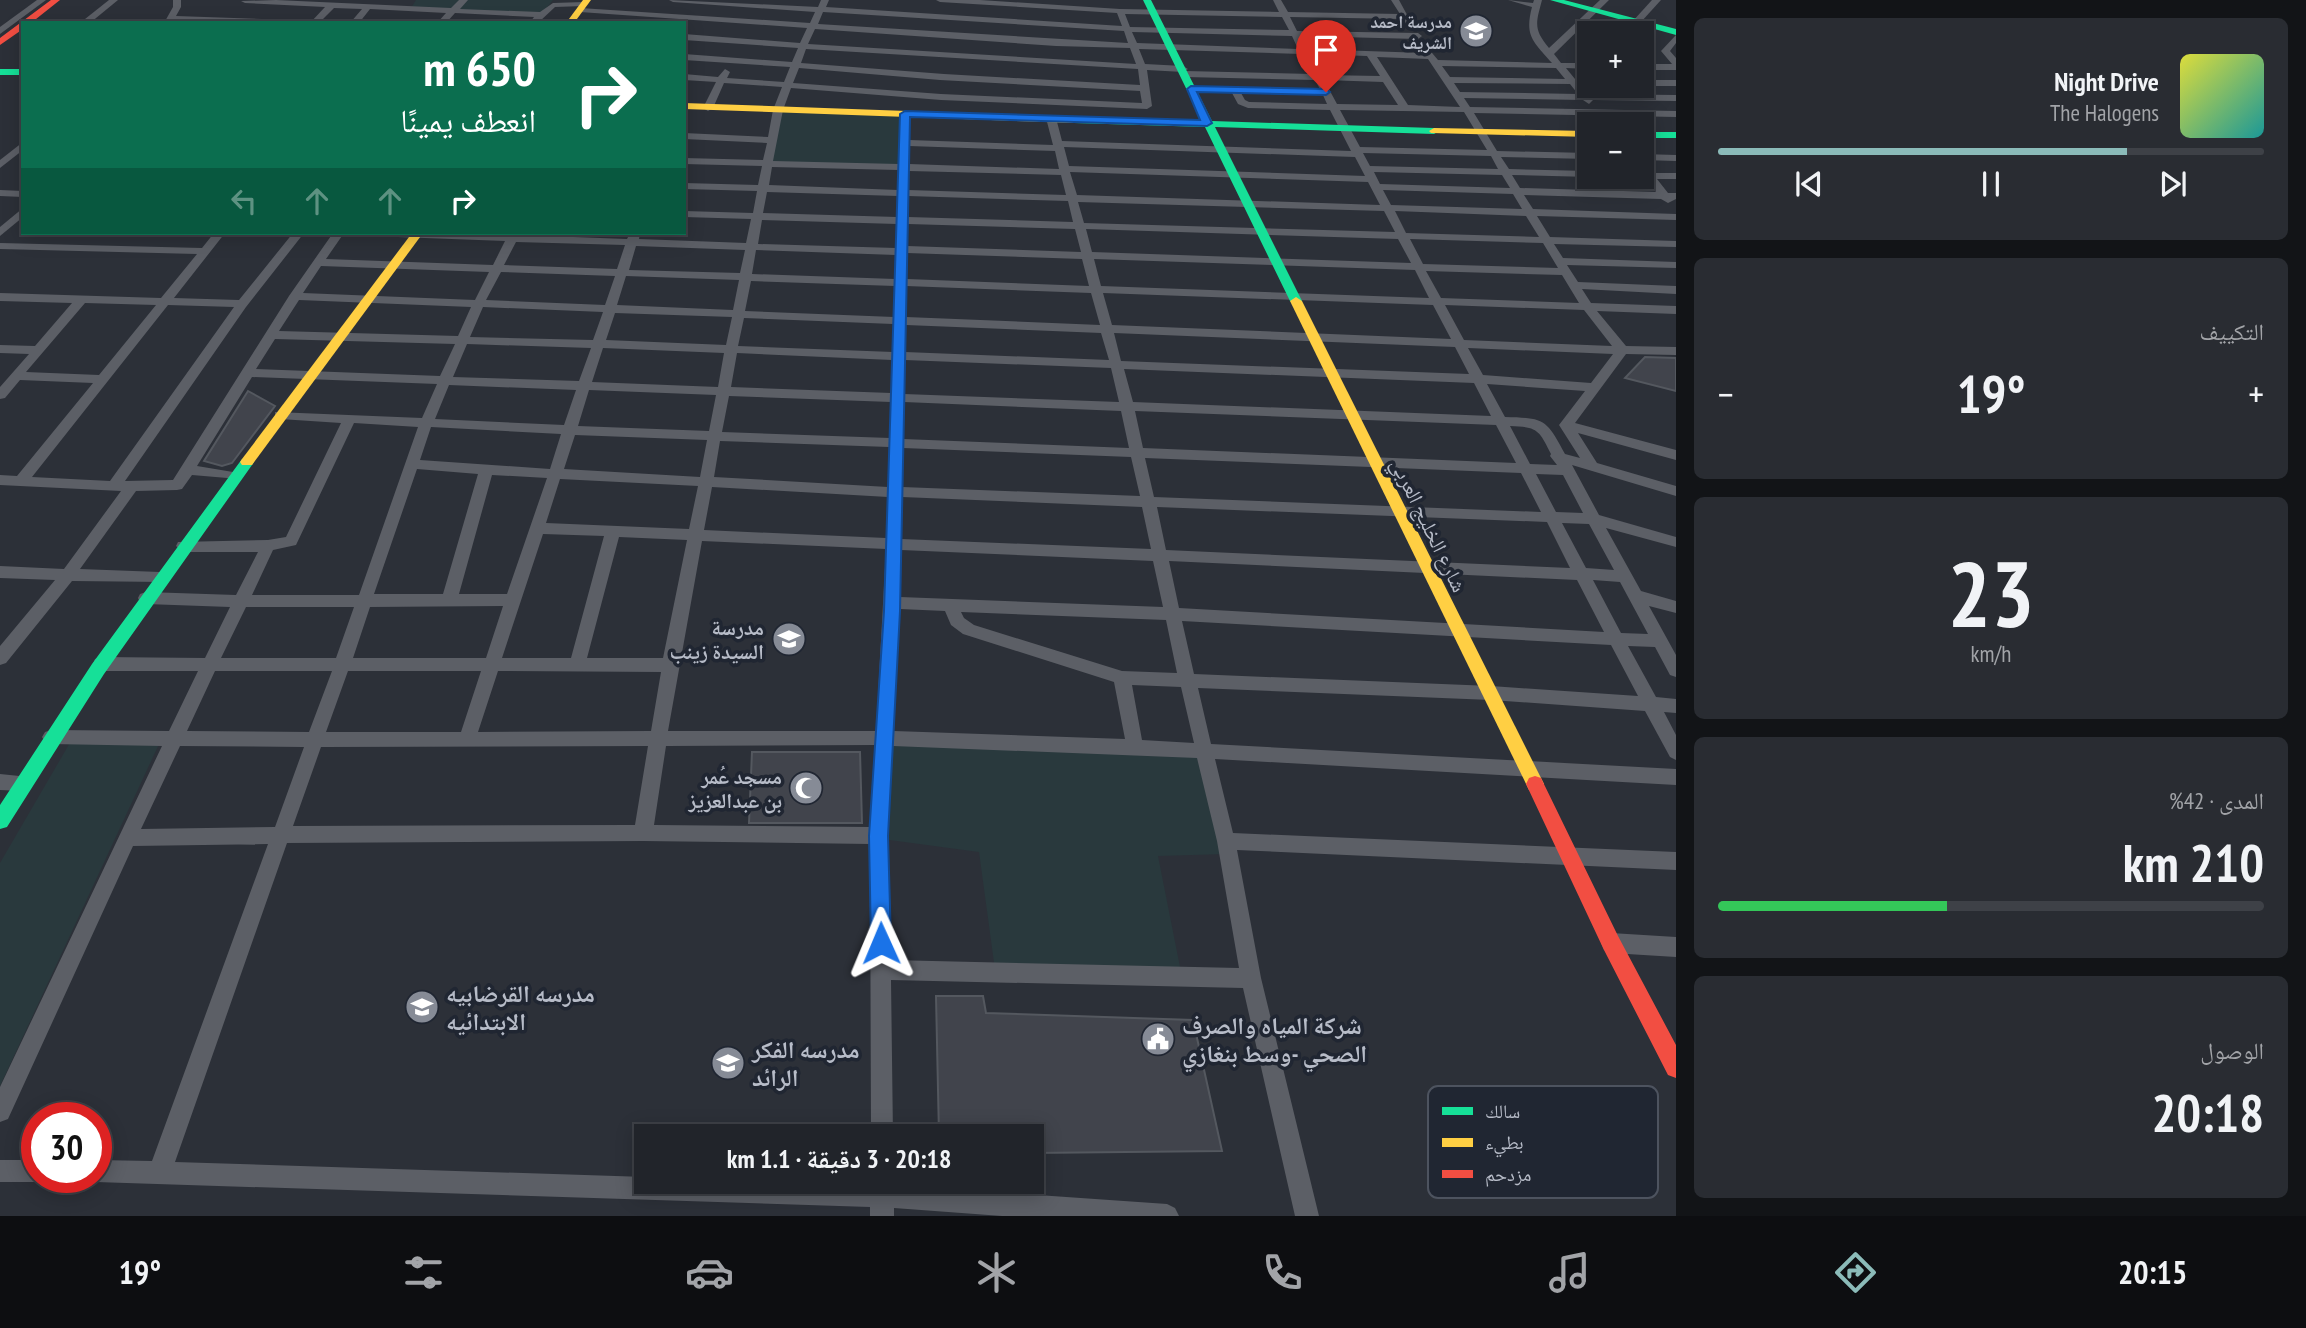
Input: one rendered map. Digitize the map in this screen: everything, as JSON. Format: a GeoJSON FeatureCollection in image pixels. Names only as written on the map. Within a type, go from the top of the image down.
{"type":"FeatureCollection","features":[{"type":"Feature","properties":{"kind":"street"},"geometry":{"type":"LineString","coordinates":[[0,31],[41,0]]}},
{"type":"Feature","properties":{"kind":"street"},"geometry":{"type":"LineString","coordinates":[[28,21],[56,0]]}},
{"type":"Feature","properties":{"kind":"street"},"geometry":{"type":"LineString","coordinates":[[87,21],[114,0]]}},
{"type":"Feature","properties":{"kind":"street"},"geometry":{"type":"LineString","coordinates":[[443,21],[464,0]]}},
{"type":"Feature","properties":{"kind":"street"},"geometry":{"type":"LineString","coordinates":[[673,0],[823,5],[869,13],[1127,29],[1418,36]]}},
{"type":"Feature","properties":{"kind":"street"},"geometry":{"type":"LineString","coordinates":[[833,112],[874,0]]}},
{"type":"Feature","properties":{"kind":"street"},"geometry":{"type":"LineString","coordinates":[[941,115],[938,0],[1050,4],[1120,11],[1150,6],[1284,15],[1406,17]]}},
{"type":"Feature","properties":{"kind":"street"},"geometry":{"type":"LineString","coordinates":[[1277,0],[1676,752]]}},
{"type":"Feature","properties":{"kind":"street"},"geometry":{"type":"LineString","coordinates":[[1395,0],[1458,95],[1588,308],[1622,350]]}},
{"type":"Feature","properties":{"kind":"street"},"geometry":{"type":"LineString","coordinates":[[1512,0],[1537,3],[1532,24],[1534,36],[1577,88]]}},
{"type":"Feature","properties":{"kind":"street"},"geometry":{"type":"LineString","coordinates":[[1554,0],[1600,5],[1622,21]]}},
{"type":"Feature","properties":{"kind":"street"},"geometry":{"type":"LineString","coordinates":[[1638,21],[1657,0]]}},
{"type":"Feature","properties":{"kind":"street"},"geometry":{"type":"LineString","coordinates":[[981,1],[986,116]]}},
{"type":"Feature","properties":{"kind":"street"},"geometry":{"type":"LineString","coordinates":[[244,3],[368,6],[413,4],[454,11],[541,15]]}},
{"type":"Feature","properties":{"kind":"street"},"geometry":{"type":"LineString","coordinates":[[692,109],[721,80],[758,3]]}},
{"type":"Feature","properties":{"kind":"street"},"geometry":{"type":"LineString","coordinates":[[535,21],[558,4],[584,5],[645,15],[938,36],[1577,66]]}},
{"type":"Feature","properties":{"kind":"street"},"geometry":{"type":"LineString","coordinates":[[1050,4],[1062,83],[1058,146],[1082,226],[1127,406],[1135,452],[1226,841],[1251,978],[1307,1216]]}},
{"type":"Feature","properties":{"kind":"street"},"geometry":{"type":"LineString","coordinates":[[316,21],[332,5]]}},
{"type":"Feature","properties":{"kind":"street"},"geometry":{"type":"LineString","coordinates":[[572,21],[584,5]]}},
{"type":"Feature","properties":{"kind":"street"},"geometry":{"type":"LineString","coordinates":[[643,833],[670,665],[778,110],[811,27],[823,5]]}},
{"type":"Feature","properties":{"kind":"street"},"geometry":{"type":"LineString","coordinates":[[1548,54],[1600,5]]}},
{"type":"Feature","properties":{"kind":"street"},"geometry":{"type":"LineString","coordinates":[[356,21],[368,6]]}},
{"type":"Feature","properties":{"kind":"street","name":"شارع الخليج العربي"},"geometry":{"type":"LineString","coordinates":[[1150,6],[1491,693],[1611,943],[1676,1067]]}},
{"type":"Feature","properties":{"kind":"street"},"geometry":{"type":"LineString","coordinates":[[692,109],[986,116],[1144,106],[1148,104],[1142,67],[1120,11]]}},
{"type":"Feature","properties":{"kind":"street"},"geometry":{"type":"LineString","coordinates":[[173,13],[220,21]]}},
{"type":"Feature","properties":{"kind":"street"},"geometry":{"type":"LineString","coordinates":[[0,42],[21,26]]}},
{"type":"Feature","properties":{"kind":"street"},"geometry":{"type":"LineString","coordinates":[[1654,30],[1676,32]]}},
{"type":"Feature","properties":{"kind":"street"},"geometry":{"type":"LineString","coordinates":[[1534,36],[1563,41]]}},
{"type":"Feature","properties":{"kind":"street"},"geometry":{"type":"LineString","coordinates":[[686,37],[939,56],[1142,67],[1235,90],[1322,86],[1385,79]]}},
{"type":"Feature","properties":{"kind":"street"},"geometry":{"type":"LineString","coordinates":[[1665,51],[1676,38]]}},
{"type":"Feature","properties":{"kind":"street"},"geometry":{"type":"LineString","coordinates":[[1221,50],[1229,75]]}},
{"type":"Feature","properties":{"kind":"street"},"geometry":{"type":"LineString","coordinates":[[1665,51],[1676,55]]}},
{"type":"Feature","properties":{"kind":"street"},"geometry":{"type":"LineString","coordinates":[[1665,51],[1676,65]]}},
{"type":"Feature","properties":{"kind":"street"},"geometry":{"type":"LineString","coordinates":[[1371,55],[1405,109]]}},
{"type":"Feature","properties":{"kind":"street"},"geometry":{"type":"LineString","coordinates":[[686,57],[986,80],[1145,88]]}},
{"type":"Feature","properties":{"kind":"street"},"geometry":{"type":"LineString","coordinates":[[1654,66],[1676,65]]}},
{"type":"Feature","properties":{"kind":"street"},"geometry":{"type":"LineString","coordinates":[[1187,77],[1229,75],[1322,86],[1392,90]]}},
{"type":"Feature","properties":{"kind":"street"},"geometry":{"type":"LineString","coordinates":[[686,77],[987,99],[1061,113],[1207,123],[1577,134]]}},
{"type":"Feature","properties":{"kind":"street"},"geometry":{"type":"LineString","coordinates":[[1447,80],[1577,82]]}},
{"type":"Feature","properties":{"kind":"street"},"geometry":{"type":"LineString","coordinates":[[1654,83],[1676,83]]}},
{"type":"Feature","properties":{"kind":"street"},"geometry":{"type":"LineString","coordinates":[[1235,90],[1244,104],[1577,113]]}},
{"type":"Feature","properties":{"kind":"street"},"geometry":{"type":"LineString","coordinates":[[1458,95],[1577,97]]}},
{"type":"Feature","properties":{"kind":"street"},"geometry":{"type":"LineString","coordinates":[[1586,98],[1598,112]]}},
{"type":"Feature","properties":{"kind":"street"},"geometry":{"type":"LineString","coordinates":[[1654,98],[1676,98]]}},
{"type":"Feature","properties":{"kind":"street"},"geometry":{"type":"LineString","coordinates":[[882,1124],[879,836],[892,603],[905,114]]}},
{"type":"Feature","properties":{"kind":"street"},"geometry":{"type":"LineString","coordinates":[[1654,114],[1676,114]]}},
{"type":"Feature","properties":{"kind":"street"},"geometry":{"type":"LineString","coordinates":[[1654,135],[1676,135]]}},
{"type":"Feature","properties":{"kind":"street"},"geometry":{"type":"LineString","coordinates":[[686,136],[773,140]]}},
{"type":"Feature","properties":{"kind":"street"},"geometry":{"type":"LineString","coordinates":[[904,143],[1577,156]]}},
{"type":"Feature","properties":{"kind":"street"},"geometry":{"type":"LineString","coordinates":[[0,165],[21,147]]}},
{"type":"Feature","properties":{"kind":"street"},"geometry":{"type":"LineString","coordinates":[[11,155],[21,155]]}},
{"type":"Feature","properties":{"kind":"street"},"geometry":{"type":"LineString","coordinates":[[1654,157],[1676,158]]}},
{"type":"Feature","properties":{"kind":"street"},"geometry":{"type":"LineString","coordinates":[[686,161],[1371,179],[1517,191],[1676,196]]}},
{"type":"Feature","properties":{"kind":"street"},"geometry":{"type":"LineString","coordinates":[[1371,179],[1505,173],[1577,174]]}},
{"type":"Feature","properties":{"kind":"street"},"geometry":{"type":"LineString","coordinates":[[1654,174],[1676,176]]}},
{"type":"Feature","properties":{"kind":"street"},"geometry":{"type":"LineString","coordinates":[[1654,184],[1676,211]]}},
{"type":"Feature","properties":{"kind":"street"},"geometry":{"type":"LineString","coordinates":[[686,186],[1676,217]]}},
{"type":"Feature","properties":{"kind":"street"},"geometry":{"type":"LineString","coordinates":[[0,193],[21,194]]}},
{"type":"Feature","properties":{"kind":"street"},"geometry":{"type":"LineString","coordinates":[[0,233],[21,213]]}},
{"type":"Feature","properties":{"kind":"street"},"geometry":{"type":"LineString","coordinates":[[686,214],[1676,244]]}},
{"type":"Feature","properties":{"kind":"street"},"geometry":{"type":"LineString","coordinates":[[54,247],[67,235]]}},
{"type":"Feature","properties":{"kind":"street"},"geometry":{"type":"LineString","coordinates":[[21,481],[218,235]]}},
{"type":"Feature","properties":{"kind":"street"},"geometry":{"type":"LineString","coordinates":[[114,486],[242,304],[297,235]]}},
{"type":"Feature","properties":{"kind":"street"},"geometry":{"type":"LineString","coordinates":[[0,480],[114,486],[177,485],[295,296],[337,235]]}},
{"type":"Feature","properties":{"kind":"street"},"geometry":{"type":"LineString","coordinates":[[0,821],[51,737],[160,578],[415,235]]}},
{"type":"Feature","properties":{"kind":"street"},"geometry":{"type":"LineString","coordinates":[[160,1172],[279,835],[316,740],[362,601],[426,423],[479,303],[514,235],[633,238],[752,247],[1566,272]]}},
{"type":"Feature","properties":{"kind":"street"},"geometry":{"type":"LineString","coordinates":[[467,739],[633,238]]}},
{"type":"Feature","properties":{"kind":"street"},"geometry":{"type":"LineString","coordinates":[[0,246],[205,251]]}},
{"type":"Feature","properties":{"kind":"street"},"geometry":{"type":"LineString","coordinates":[[1560,261],[1676,265]]}},
{"type":"Feature","properties":{"kind":"street"},"geometry":{"type":"LineString","coordinates":[[317,262],[1676,310]]}},
{"type":"Feature","properties":{"kind":"street"},"geometry":{"type":"LineString","coordinates":[[1575,285],[1676,290]]}},
{"type":"Feature","properties":{"kind":"street"},"geometry":{"type":"LineString","coordinates":[[1661,289],[1676,310]]}},
{"type":"Feature","properties":{"kind":"street"},"geometry":{"type":"LineString","coordinates":[[295,296],[1676,351]]}},
{"type":"Feature","properties":{"kind":"street"},"geometry":{"type":"LineString","coordinates":[[0,297],[242,304]]}},
{"type":"Feature","properties":{"kind":"street"},"geometry":{"type":"LineString","coordinates":[[0,395],[82,299]]}},
{"type":"Feature","properties":{"kind":"street"},"geometry":{"type":"LineString","coordinates":[[271,335],[731,349],[1480,379],[1594,387]]}},
{"type":"Feature","properties":{"kind":"street"},"geometry":{"type":"LineString","coordinates":[[0,349],[39,350]]}},
{"type":"Feature","properties":{"kind":"street"},"geometry":{"type":"LineString","coordinates":[[1566,425],[1622,350]]}},
{"type":"Feature","properties":{"kind":"street"},"geometry":{"type":"LineString","coordinates":[[249,373],[1502,421],[1540,425],[1626,576],[1658,641],[1675,667]]}},
{"type":"Feature","properties":{"kind":"street"},"geometry":{"type":"LineString","coordinates":[[16,376],[103,379]]}},
{"type":"Feature","properties":{"kind":"street"},"geometry":{"type":"LineString","coordinates":[[280,415],[569,430],[1526,469],[1561,463],[1592,466],[1676,491]]}},
{"type":"Feature","properties":{"kind":"street"},"geometry":{"type":"LineString","coordinates":[[183,546],[285,544],[296,536],[348,419]]}},
{"type":"Feature","properties":{"kind":"street"},"geometry":{"type":"LineString","coordinates":[[1566,425],[1676,455]]}},
{"type":"Feature","properties":{"kind":"street"},"geometry":{"type":"LineString","coordinates":[[1566,425],[1592,466]]}},
{"type":"Feature","properties":{"kind":"street"},"geometry":{"type":"LineString","coordinates":[[412,464],[553,475],[894,492],[1594,519],[1676,542]]}},
{"type":"Feature","properties":{"kind":"street"},"geometry":{"type":"LineString","coordinates":[[188,470],[234,476]]}},
{"type":"Feature","properties":{"kind":"street"},"geometry":{"type":"LineString","coordinates":[[449,601],[486,470]]}},
{"type":"Feature","properties":{"kind":"street"},"geometry":{"type":"LineString","coordinates":[[0,658],[67,576],[132,486]]}},
{"type":"Feature","properties":{"kind":"street"},"geometry":{"type":"LineString","coordinates":[[536,528],[697,534],[892,546],[1626,576]]}},
{"type":"Feature","properties":{"kind":"street"},"geometry":{"type":"LineString","coordinates":[[577,664],[613,530]]}},
{"type":"Feature","properties":{"kind":"street"},"geometry":{"type":"LineString","coordinates":[[0,1111],[268,545]]}},
{"type":"Feature","properties":{"kind":"street"},"geometry":{"type":"LineString","coordinates":[[0,572],[160,578]]}},
{"type":"Feature","properties":{"kind":"street"},"geometry":{"type":"LineString","coordinates":[[1636,596],[1676,607]]}},
{"type":"Feature","properties":{"kind":"street"},"geometry":{"type":"LineString","coordinates":[[146,598],[242,601],[513,600]]}},
{"type":"Feature","properties":{"kind":"street"},"geometry":{"type":"LineString","coordinates":[[892,603],[1173,614],[1658,641]]}},
{"type":"Feature","properties":{"kind":"street"},"geometry":{"type":"LineString","coordinates":[[953,605],[954,617],[969,630],[1122,677],[1491,693],[1676,706]]}},
{"type":"Feature","properties":{"kind":"street"},"geometry":{"type":"LineString","coordinates":[[101,664],[670,665]]}},
{"type":"Feature","properties":{"kind":"street"},"geometry":{"type":"LineString","coordinates":[[1122,677],[1135,747]]}},
{"type":"Feature","properties":{"kind":"street"},"geometry":{"type":"LineString","coordinates":[[51,737],[316,740],[884,738],[1135,747],[1676,776]]}},
{"type":"Feature","properties":{"kind":"street"},"geometry":{"type":"LineString","coordinates":[[0,782],[23,783]]}},
{"type":"Feature","properties":{"kind":"street"},"geometry":{"type":"LineString","coordinates":[[128,838],[643,833],[879,836]]}},
{"type":"Feature","properties":{"kind":"street"},"geometry":{"type":"LineString","coordinates":[[1226,841],[1676,862]]}},
{"type":"Feature","properties":{"kind":"street"},"geometry":{"type":"LineString","coordinates":[[1611,943],[1676,947]]}},
{"type":"Feature","properties":{"kind":"street"},"geometry":{"type":"LineString","coordinates":[[881,970],[1251,978]]}},
{"type":"Feature","properties":{"kind":"street"},"geometry":{"type":"LineString","coordinates":[[0,1171],[21,1171]]}},
{"type":"Feature","properties":{"kind":"street"},"geometry":{"type":"LineString","coordinates":[[112,1171],[882,1198],[1167,1216]]}},
{"type":"Feature","properties":{"kind":"shaded area"},"geometry":{"type":"Polygon","coordinates":[[[416,0],[553,0],[541,15],[411,8],[416,0]]]}},
{"type":"Feature","properties":{"kind":"shaded area"},"geometry":{"type":"Polygon","coordinates":[[[779,111],[905,114],[903,168],[769,164],[779,111]]]}},
{"type":"Feature","properties":{"kind":"shaded area"},"geometry":{"type":"Polygon","coordinates":[[[884,738],[1204,752],[1227,854],[1158,856],[1181,972],[995,970],[979,852],[882,839],[884,738]]]}},
{"type":"Feature","properties":{"kind":"shaded area"},"geometry":{"type":"Polygon","coordinates":[[[71,741],[159,744],[0,1086],[0,863],[71,741]]]}},
{"type":"Feature","properties":{"kind":"building"},"geometry":{"type":"Polygon","coordinates":[[[1645,357],[1676,358],[1676,391],[1625,378],[1645,357]]]}},
{"type":"Feature","properties":{"kind":"building"},"geometry":{"type":"Polygon","coordinates":[[[248,391],[275,406],[232,463],[222,466],[204,461],[248,391]]]}},
{"type":"Feature","properties":{"kind":"building","name":"مسجد عُمر بن عبدالعزيز"},"geometry":{"type":"Polygon","coordinates":[[[752,752],[860,752],[862,823],[749,823],[752,752]]]}},
{"type":"Feature","properties":{"kind":"building"},"geometry":{"type":"Polygon","coordinates":[[[936,996],[983,996],[986,1013],[1193,1020],[1222,1151],[1044,1153],[1044,1124],[939,1124],[936,996]]]}},
{"type":"Feature","properties":{"kind":"traffic: fast"},"geometry":{"type":"LineString","coordinates":[[1147,0],[1296,301]]}},
{"type":"Feature","properties":{"kind":"traffic: fast"},"geometry":{"type":"LineString","coordinates":[[1554,0],[1676,32]]}},
{"type":"Feature","properties":{"kind":"traffic: fast"},"geometry":{"type":"LineString","coordinates":[[0,72],[21,72]]}},
{"type":"Feature","properties":{"kind":"traffic: fast"},"geometry":{"type":"LineString","coordinates":[[1074,120],[1434,131]]}},
{"type":"Feature","properties":{"kind":"traffic: fast"},"geometry":{"type":"LineString","coordinates":[[1654,135],[1676,135]]}},
{"type":"Feature","properties":{"kind":"traffic: fast"},"geometry":{"type":"LineString","coordinates":[[0,821],[98,669],[247,462]]}},
{"type":"Feature","properties":{"kind":"traffic: slow"},"geometry":{"type":"LineString","coordinates":[[571,21],[587,0]]}},
{"type":"Feature","properties":{"kind":"traffic: slow"},"geometry":{"type":"LineString","coordinates":[[686,106],[1074,120]]}},
{"type":"Feature","properties":{"kind":"traffic: slow"},"geometry":{"type":"LineString","coordinates":[[1434,131],[1577,134]]}},
{"type":"Feature","properties":{"kind":"traffic: slow"},"geometry":{"type":"LineString","coordinates":[[247,462],[416,235]]}},
{"type":"Feature","properties":{"kind":"traffic: slow"},"geometry":{"type":"LineString","coordinates":[[1296,301],[1535,784]]}},
{"type":"Feature","properties":{"kind":"traffic: jam"},"geometry":{"type":"LineString","coordinates":[[28,21],[56,0]]}},
{"type":"Feature","properties":{"kind":"traffic: jam"},"geometry":{"type":"LineString","coordinates":[[0,42],[21,26]]}},
{"type":"Feature","properties":{"kind":"traffic: jam"},"geometry":{"type":"LineString","coordinates":[[1535,784],[1611,943],[1676,1067]]}},
{"type":"Feature","properties":{"kind":"place","name":"مدرسة احمد الشريف"},"geometry":{"type":"Point","coordinates":[1476,31]}},
{"type":"Feature","properties":{"kind":"place","name":"مدرسة السيدة زينب"},"geometry":{"type":"Point","coordinates":[789,639]}},
{"type":"Feature","properties":{"kind":"place","name":"مسجد عُمر بن عبدالعزيز"},"geometry":{"type":"Point","coordinates":[806,788]}},
{"type":"Feature","properties":{"kind":"place","name":"مدرسه القرضابيه الابتدائيه"},"geometry":{"type":"Point","coordinates":[422,1007]}},
{"type":"Feature","properties":{"kind":"place","name":"شركة المياه والصرف الصحي -وسط بنغازي"},"geometry":{"type":"Point","coordinates":[1158,1039]}},
{"type":"Feature","properties":{"kind":"place","name":"مدرسه الفكر الرائد"},"geometry":{"type":"Point","coordinates":[728,1063]}},
{"type":"Feature","properties":{"kind":"route"},"geometry":{"type":"LineString","coordinates":[[881,943],[879,836],[892,611],[905,114],[1207,123],[1191,89],[1326,92]]}}]}
